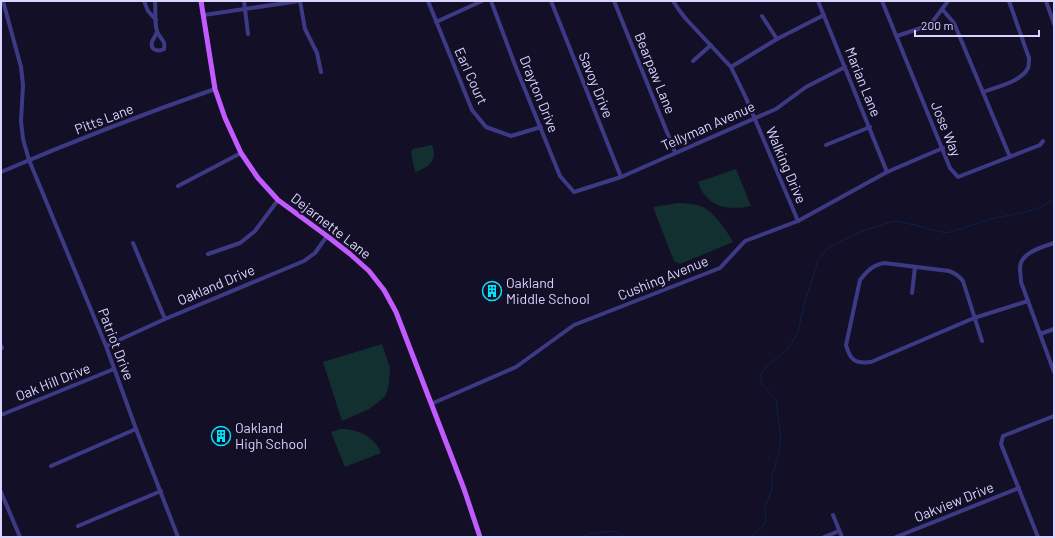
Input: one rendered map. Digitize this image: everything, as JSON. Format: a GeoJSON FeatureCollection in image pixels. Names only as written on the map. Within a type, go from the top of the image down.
{"type":"FeatureCollection","features":[{"type":"Feature","properties":{"kind":"main road","name":"Dejarnette Lane"},"geometry":{"type":"LineString","coordinates":[[201,1],[215,89],[225,118],[241,153],[258,178],[278,200],[328,236],[350,254],[369,272],[384,290],[396,312],[464,489],[480,537]]}},
{"type":"Feature","properties":{"kind":"street","name":"Patriot Drive"},"geometry":{"type":"LineString","coordinates":[[3,1],[21,67],[23,85],[21,120],[22,140],[106,346],[136,429],[178,537]]}},
{"type":"Feature","properties":{"kind":"street"},"geometry":{"type":"LineString","coordinates":[[144,1],[148,11],[156,20]]}},
{"type":"Feature","properties":{"kind":"street"},"geometry":{"type":"LineString","coordinates":[[155,1],[157,32]]}},
{"type":"Feature","properties":{"kind":"street"},"geometry":{"type":"LineString","coordinates":[[244,1],[248,34]]}},
{"type":"Feature","properties":{"kind":"street"},"geometry":{"type":"LineString","coordinates":[[204,15],[300,1],[305,29],[317,53],[321,72]]}},
{"type":"Feature","properties":{"kind":"street","name":"Earl Court"},"geometry":{"type":"LineString","coordinates":[[428,1],[472,110],[486,127],[512,136],[541,126]]}},
{"type":"Feature","properties":{"kind":"street"},"geometry":{"type":"LineString","coordinates":[[436,22],[482,1]]}},
{"type":"Feature","properties":{"kind":"street","name":"Drayton Drive"},"geometry":{"type":"LineString","coordinates":[[491,1],[560,176],[574,192]]}},
{"type":"Feature","properties":{"kind":"street","name":"Savoy Drive"},"geometry":{"type":"LineString","coordinates":[[550,1],[620,177]]}},
{"type":"Feature","properties":{"kind":"street","name":"Bearpaw Lane"},"geometry":{"type":"LineString","coordinates":[[614,1],[675,152]]}},
{"type":"Feature","properties":{"kind":"street","name":"Walking Drive"},"geometry":{"type":"LineString","coordinates":[[674,1],[686,19],[731,67],[746,98],[798,221]]}},
{"type":"Feature","properties":{"kind":"street","name":"Marian Lane"},"geometry":{"type":"LineString","coordinates":[[818,1],[887,172]]}},
{"type":"Feature","properties":{"kind":"street","name":"Jose Way"},"geometry":{"type":"LineString","coordinates":[[882,1],[950,168],[958,177],[1040,145],[1043,141]]}},
{"type":"Feature","properties":{"kind":"street"},"geometry":{"type":"LineString","coordinates":[[897,36],[930,25],[948,1]]}},
{"type":"Feature","properties":{"kind":"street"},"geometry":{"type":"LineString","coordinates":[[983,92],[1014,80],[1029,67],[1029,58],[1009,1]]}},
{"type":"Feature","properties":{"kind":"street"},"geometry":{"type":"LineString","coordinates":[[1046,1],[1054,24]]}},
{"type":"Feature","properties":{"kind":"street"},"geometry":{"type":"LineString","coordinates":[[942,9],[954,23],[1010,157]]}},
{"type":"Feature","properties":{"kind":"street"},"geometry":{"type":"LineString","coordinates":[[731,67],[778,39],[824,15]]}},
{"type":"Feature","properties":{"kind":"street"},"geometry":{"type":"LineString","coordinates":[[762,16],[778,39]]}},
{"type":"Feature","properties":{"kind":"street"},"geometry":{"type":"LineString","coordinates":[[693,61],[711,45]]}},
{"type":"Feature","properties":{"kind":"street","name":"Tellyman Avenue"},"geometry":{"type":"LineString","coordinates":[[574,192],[620,177],[776,109],[806,87],[845,67]]}},
{"type":"Feature","properties":{"kind":"street","name":"Pitts Lane"},"geometry":{"type":"LineString","coordinates":[[1,172],[215,89]]}},
{"type":"Feature","properties":{"kind":"street"},"geometry":{"type":"LineString","coordinates":[[826,145],[870,127]]}},
{"type":"Feature","properties":{"kind":"street","name":"Cushing Avenue"},"geometry":{"type":"LineString","coordinates":[[431,404],[516,367],[574,325],[720,268],[745,242],[798,221],[887,172],[943,148]]}},
{"type":"Feature","properties":{"kind":"street"},"geometry":{"type":"LineString","coordinates":[[178,186],[241,153]]}},
{"type":"Feature","properties":{"kind":"street"},"geometry":{"type":"LineString","coordinates":[[208,254],[240,243],[255,230],[278,200]]}},
{"type":"Feature","properties":{"kind":"street","name":"Oakland Drive"},"geometry":{"type":"LineString","coordinates":[[106,346],[165,319],[304,261],[316,253],[328,236]]}},
{"type":"Feature","properties":{"kind":"street"},"geometry":{"type":"LineString","coordinates":[[134,243],[165,319]]}},
{"type":"Feature","properties":{"kind":"street"},"geometry":{"type":"LineString","coordinates":[[1054,243],[1032,251],[1026,256],[1019,267],[1028,301],[1054,372]]}},
{"type":"Feature","properties":{"kind":"street"},"geometry":{"type":"LineString","coordinates":[[982,341],[974,318],[963,281],[955,273],[949,270],[884,263],[869,269],[860,280],[846,345],[849,355],[858,362],[871,362],[974,318],[1028,301]]}},
{"type":"Feature","properties":{"kind":"street"},"geometry":{"type":"LineString","coordinates":[[912,293],[915,266]]}},
{"type":"Feature","properties":{"kind":"street"},"geometry":{"type":"LineString","coordinates":[[1040,334],[1054,329]]}},
{"type":"Feature","properties":{"kind":"street","name":"Oak Hill Drive"},"geometry":{"type":"LineString","coordinates":[[1,415],[114,369]]}},
{"type":"Feature","properties":{"kind":"street"},"geometry":{"type":"LineString","coordinates":[[1038,537],[1001,444],[1003,436],[1054,416]]}},
{"type":"Feature","properties":{"kind":"street"},"geometry":{"type":"LineString","coordinates":[[51,466],[136,429]]}},
{"type":"Feature","properties":{"kind":"street","name":"Oakview Drive"},"geometry":{"type":"LineString","coordinates":[[896,537],[1019,488]]}},
{"type":"Feature","properties":{"kind":"street"},"geometry":{"type":"LineString","coordinates":[[78,526],[161,491]]}},
{"type":"Feature","properties":{"kind":"street"},"geometry":{"type":"LineString","coordinates":[[1,492],[20,537]]}},
{"type":"Feature","properties":{"kind":"street"},"geometry":{"type":"LineString","coordinates":[[833,515],[842,537]]}},
{"type":"Feature","properties":{"kind":"street"},"geometry":{"type":"LineString","coordinates":[[824,537],[839,531]]}},
{"type":"Feature","properties":{"kind":"green space"},"geometry":{"type":"Polygon","coordinates":[[[432,145],[434,155],[432,161],[421,170],[415,172],[411,152],[413,149],[432,145]]]}},
{"type":"Feature","properties":{"kind":"green space"},"geometry":{"type":"Polygon","coordinates":[[[736,169],[751,206],[738,208],[725,207],[708,199],[701,190],[698,182],[736,169]]]}},
{"type":"Feature","properties":{"kind":"green space"},"geometry":{"type":"Polygon","coordinates":[[[678,203],[697,205],[708,210],[720,223],[733,242],[680,264],[674,261],[653,207],[678,203]]]}},
{"type":"Feature","properties":{"kind":"green space"},"geometry":{"type":"Polygon","coordinates":[[[382,344],[390,368],[389,383],[386,395],[369,409],[342,421],[323,362],[382,344]]]}},
{"type":"Feature","properties":{"kind":"green space"},"geometry":{"type":"Polygon","coordinates":[[[340,429],[353,430],[365,435],[374,442],[381,453],[345,467],[331,432],[340,429]]]}},
{"type":"Feature","properties":{"kind":"waterway"},"geometry":{"type":"LineString","coordinates":[[750,537],[766,522],[765,507],[772,489],[772,476],[781,440],[776,400],[762,384],[760,377],[768,365],[788,349],[798,332],[804,305],[818,260],[828,248],[860,232],[894,221],[947,233],[994,218],[1039,208],[1054,199]]}},
{"type":"Feature","properties":{"kind":"waterway"},"geometry":{"type":"LineString","coordinates":[[583,537],[588,534],[615,531],[624,537]]}},
{"type":"Feature","properties":{"kind":"place","name":"Oakland Middle School"},"geometry":{"type":"Point","coordinates":[492,291]}},
{"type":"Feature","properties":{"kind":"place","name":"Oakland High School"},"geometry":{"type":"Point","coordinates":[221,436]}}]}
